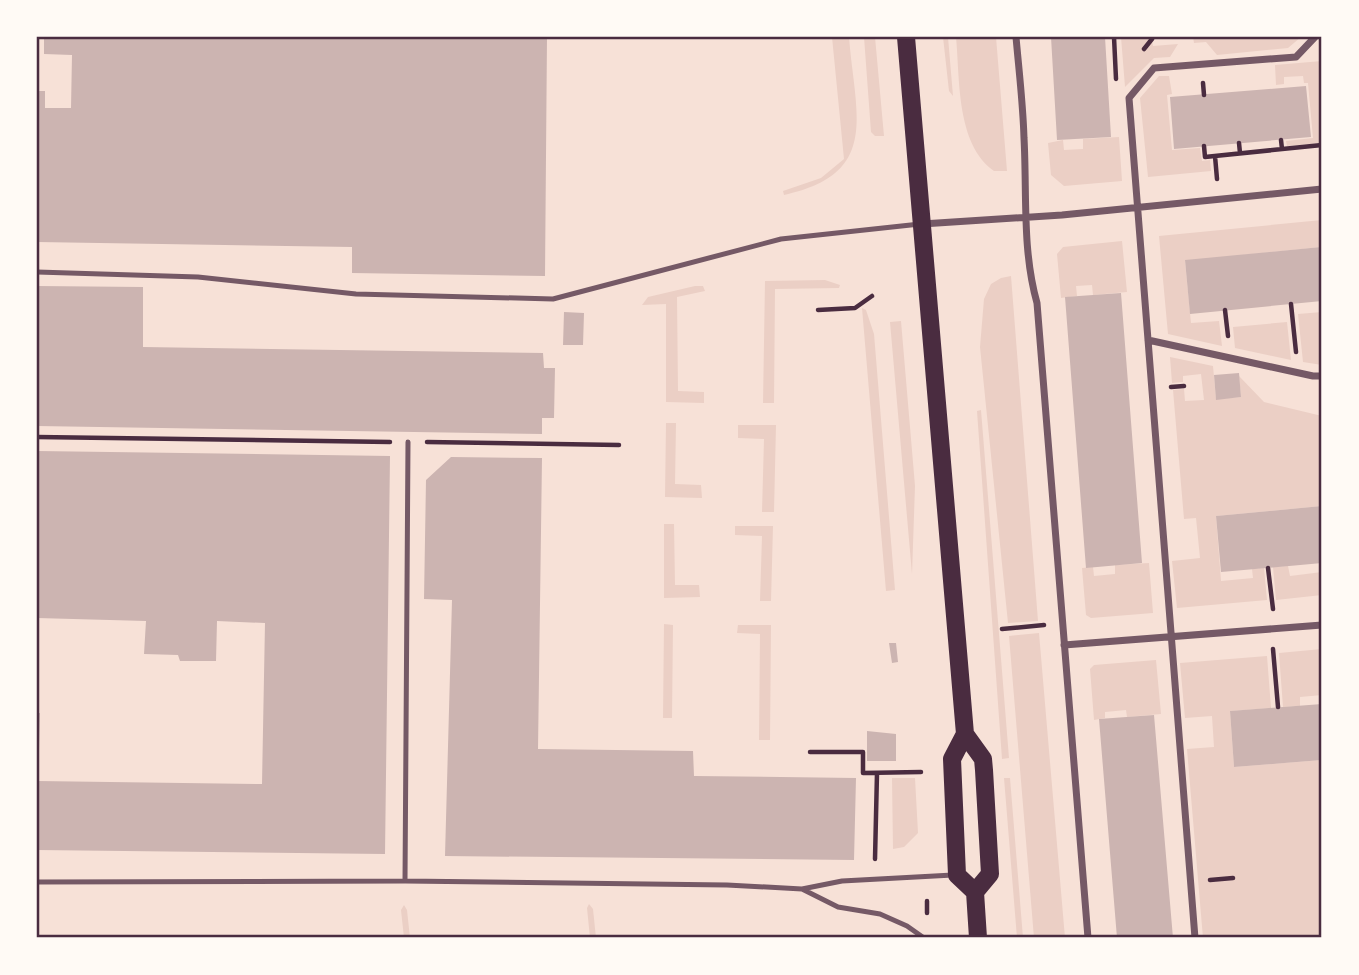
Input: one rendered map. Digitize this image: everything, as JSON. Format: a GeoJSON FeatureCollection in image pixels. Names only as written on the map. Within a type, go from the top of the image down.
{"type":"FeatureCollection","features":[{"type":"Feature","properties":{"kind":"main road"},"geometry":{"type":"LineString","coordinates":[[906,37],[965,734],[982,759],[985,783],[990,874],[975,892]]}},
{"type":"Feature","properties":{"kind":"main road"},"geometry":{"type":"LineString","coordinates":[[965,734],[952,759],[957,874],[975,892],[978,938]]}},
{"type":"Feature","properties":{"kind":"street"},"geometry":{"type":"LineString","coordinates":[[1016,37],[1025,142],[1026,217],[1031,284],[1037,303],[1088,938]]}},
{"type":"Feature","properties":{"kind":"street"},"geometry":{"type":"LineString","coordinates":[[1195,938],[1129,98],[1154,68],[1296,57],[1315,37]]}},
{"type":"Feature","properties":{"kind":"street"},"geometry":{"type":"LineString","coordinates":[[921,224],[1026,217],[1322,189]]}},
{"type":"Feature","properties":{"kind":"street"},"geometry":{"type":"LineString","coordinates":[[1148,340],[1322,376]]}},
{"type":"Feature","properties":{"kind":"street"},"geometry":{"type":"LineString","coordinates":[[1064,645],[1322,625]]}},
{"type":"Feature","properties":{"kind":"lane"},"geometry":{"type":"LineString","coordinates":[[37,272],[198,277],[356,293],[553,299],[781,239],[921,224]]}},
{"type":"Feature","properties":{"kind":"lane"},"geometry":{"type":"LineString","coordinates":[[405,881],[408,442]]}},
{"type":"Feature","properties":{"kind":"lane"},"geometry":{"type":"LineString","coordinates":[[37,882],[405,881],[727,885],[802,889],[842,881],[957,874]]}},
{"type":"Feature","properties":{"kind":"lane"},"geometry":{"type":"LineString","coordinates":[[802,889],[838,907],[880,915],[907,926],[924,938]]}},
{"type":"Feature","properties":{"kind":"path"},"geometry":{"type":"LineString","coordinates":[[1281,140],[1282,149]]}},
{"type":"Feature","properties":{"kind":"path"},"geometry":{"type":"LineString","coordinates":[[1239,144],[1240,153]]}},
{"type":"Feature","properties":{"kind":"path"},"geometry":{"type":"LineString","coordinates":[[1204,146],[1205,157],[1322,145]]}},
{"type":"Feature","properties":{"kind":"path"},"geometry":{"type":"LineString","coordinates":[[817,310],[855,308],[872,296]]}},
{"type":"Feature","properties":{"kind":"path"},"geometry":{"type":"LineString","coordinates":[[1291,304],[1298,373]]}},
{"type":"Feature","properties":{"kind":"path"},"geometry":{"type":"LineString","coordinates":[[37,437],[619,445]]}},
{"type":"Feature","properties":{"kind":"path"},"geometry":{"type":"LineString","coordinates":[[1268,568],[1278,708]]}},
{"type":"Feature","properties":{"kind":"path"},"geometry":{"type":"LineString","coordinates":[[1002,629],[1063,624]]}},
{"type":"Feature","properties":{"kind":"path"},"geometry":{"type":"LineString","coordinates":[[810,752],[863,752],[863,773],[922,772]]}},
{"type":"Feature","properties":{"kind":"path"},"geometry":{"type":"LineString","coordinates":[[875,879],[877,773]]}},
{"type":"Feature","properties":{"kind":"path"},"geometry":{"type":"LineString","coordinates":[[927,901],[927,913]]}},
{"type":"Feature","properties":{"kind":"shaded area"},"geometry":{"type":"Polygon","coordinates":[[[832,37],[849,37],[857,116],[855,137],[849,156],[836,172],[815,185],[784,195],[783,191],[821,178],[844,159],[832,37]]]}},
{"type":"Feature","properties":{"kind":"shaded area"},"geometry":{"type":"Polygon","coordinates":[[[864,37],[875,37],[884,136],[875,136],[871,132],[864,37]]]}},
{"type":"Feature","properties":{"kind":"shaded area"},"geometry":{"type":"Polygon","coordinates":[[[943,37],[948,37],[953,96],[949,91],[943,37]]]}},
{"type":"Feature","properties":{"kind":"shaded area"},"geometry":{"type":"Polygon","coordinates":[[[956,37],[996,37],[1007,171],[994,171],[982,159],[966,128],[956,37]]]}},
{"type":"Feature","properties":{"kind":"shaded area"},"geometry":{"type":"Polygon","coordinates":[[[1121,37],[1151,37],[1153,46],[1178,44],[1170,57],[1154,58],[1125,87],[1121,37]]]}},
{"type":"Feature","properties":{"kind":"shaded area"},"geometry":{"type":"Polygon","coordinates":[[[1193,37],[1301,37],[1288,48],[1217,55],[1206,42],[1194,43],[1193,37]]]}},
{"type":"Feature","properties":{"kind":"shaded area"},"geometry":{"type":"Polygon","coordinates":[[[1322,61],[1322,143],[1287,146],[1286,141],[1313,138],[1308,83],[1304,83],[1303,76],[1284,77],[1284,84],[1276,85],[1275,65],[1322,61]]]}},
{"type":"Feature","properties":{"kind":"shaded area"},"geometry":{"type":"Polygon","coordinates":[[[1159,76],[1169,76],[1172,94],[1167,95],[1172,150],[1200,148],[1202,161],[1210,160],[1211,171],[1148,177],[1140,98],[1159,76]]]}},
{"type":"Feature","properties":{"kind":"shaded area"},"geometry":{"type":"Polygon","coordinates":[[[1119,137],[1122,181],[1064,186],[1051,175],[1048,143],[1063,140],[1064,150],[1083,149],[1083,139],[1119,137]]]}},
{"type":"Feature","properties":{"kind":"shaded area"},"geometry":{"type":"Polygon","coordinates":[[[1322,220],[1322,259],[1321,247],[1185,261],[1191,323],[1219,321],[1222,346],[1168,334],[1159,236],[1322,220]]]}},
{"type":"Feature","properties":{"kind":"shaded area"},"geometry":{"type":"Polygon","coordinates":[[[1122,241],[1127,292],[1093,295],[1092,285],[1076,286],[1077,296],[1061,298],[1057,254],[1063,247],[1122,241]]]}},
{"type":"Feature","properties":{"kind":"shaded area"},"geometry":{"type":"Polygon","coordinates":[[[1011,276],[1038,621],[1008,623],[980,347],[984,299],[991,284],[1011,276]]]}},
{"type":"Feature","properties":{"kind":"shaded area"},"geometry":{"type":"Polygon","coordinates":[[[825,280],[840,285],[839,288],[775,289],[774,403],[763,403],[765,281],[825,280]]]}},
{"type":"Feature","properties":{"kind":"shaded area"},"geometry":{"type":"Polygon","coordinates":[[[703,286],[705,291],[677,297],[678,391],[704,392],[704,403],[666,402],[666,304],[642,305],[648,297],[703,286]]]}},
{"type":"Feature","properties":{"kind":"shaded area"},"geometry":{"type":"Polygon","coordinates":[[[862,308],[866,310],[874,334],[895,590],[886,591],[862,308]]]}},
{"type":"Feature","properties":{"kind":"shaded area"},"geometry":{"type":"Polygon","coordinates":[[[1322,312],[1322,365],[1303,362],[1298,314],[1322,312]]]}},
{"type":"Feature","properties":{"kind":"shaded area"},"geometry":{"type":"Polygon","coordinates":[[[901,321],[915,486],[912,574],[890,322],[901,321]]]}},
{"type":"Feature","properties":{"kind":"shaded area"},"geometry":{"type":"Polygon","coordinates":[[[1287,322],[1291,360],[1235,348],[1233,327],[1287,322]]]}},
{"type":"Feature","properties":{"kind":"shaded area"},"geometry":{"type":"Polygon","coordinates":[[[1170,357],[1213,366],[1216,399],[1241,397],[1239,376],[1264,402],[1322,416],[1322,506],[1216,516],[1221,581],[1253,578],[1252,569],[1264,568],[1267,600],[1177,608],[1172,561],[1200,558],[1196,518],[1184,519],[1173,390],[1184,389],[1185,401],[1204,400],[1201,374],[1183,376],[1183,382],[1172,383],[1170,357]]]}},
{"type":"Feature","properties":{"kind":"shaded area"},"geometry":{"type":"Polygon","coordinates":[[[981,410],[1009,758],[1002,759],[977,411],[981,410]]]}},
{"type":"Feature","properties":{"kind":"shaded area"},"geometry":{"type":"Polygon","coordinates":[[[666,423],[676,423],[675,484],[701,485],[702,498],[665,497],[666,423]]]}},
{"type":"Feature","properties":{"kind":"shaded area"},"geometry":{"type":"Polygon","coordinates":[[[738,425],[776,425],[774,512],[762,512],[764,439],[738,438],[738,425]]]}},
{"type":"Feature","properties":{"kind":"shaded area"},"geometry":{"type":"Polygon","coordinates":[[[664,524],[674,524],[675,585],[699,585],[700,597],[664,598],[664,524]]]}},
{"type":"Feature","properties":{"kind":"shaded area"},"geometry":{"type":"Polygon","coordinates":[[[735,526],[773,526],[771,601],[760,601],[762,536],[735,535],[735,526]]]}},
{"type":"Feature","properties":{"kind":"shaded area"},"geometry":{"type":"Polygon","coordinates":[[[1149,563],[1153,613],[1091,618],[1086,615],[1082,568],[1093,567],[1094,576],[1115,574],[1115,565],[1149,563]]]}},
{"type":"Feature","properties":{"kind":"shaded area"},"geometry":{"type":"Polygon","coordinates":[[[1288,566],[1290,576],[1322,572],[1322,595],[1276,600],[1273,567],[1288,566]]]}},
{"type":"Feature","properties":{"kind":"shaded area"},"geometry":{"type":"Polygon","coordinates":[[[664,624],[673,625],[672,718],[663,718],[664,624]]]}},
{"type":"Feature","properties":{"kind":"shaded area"},"geometry":{"type":"Polygon","coordinates":[[[738,625],[771,625],[770,740],[759,740],[760,634],[737,633],[738,625]]]}},
{"type":"Feature","properties":{"kind":"shaded area"},"geometry":{"type":"Polygon","coordinates":[[[1039,633],[1065,938],[1034,938],[1009,636],[1039,633]]]}},
{"type":"Feature","properties":{"kind":"shaded area"},"geometry":{"type":"Polygon","coordinates":[[[1322,649],[1322,695],[1300,697],[1300,706],[1283,707],[1279,653],[1322,649]]]}},
{"type":"Feature","properties":{"kind":"shaded area"},"geometry":{"type":"Polygon","coordinates":[[[1267,656],[1271,708],[1230,711],[1234,767],[1322,760],[1322,936],[1203,938],[1187,749],[1214,747],[1212,716],[1185,718],[1180,663],[1267,656]]]}},
{"type":"Feature","properties":{"kind":"shaded area"},"geometry":{"type":"Polygon","coordinates":[[[1156,660],[1161,714],[1127,717],[1126,710],[1105,712],[1105,718],[1094,720],[1090,669],[1094,665],[1156,660]]]}},
{"type":"Feature","properties":{"kind":"shaded area"},"geometry":{"type":"Polygon","coordinates":[[[892,778],[915,778],[918,833],[904,847],[893,849],[892,778]]]}},
{"type":"Feature","properties":{"kind":"shaded area"},"geometry":{"type":"Polygon","coordinates":[[[1004,778],[1010,778],[1023,938],[1017,938],[1004,778]]]}},
{"type":"Feature","properties":{"kind":"shaded area"},"geometry":{"type":"Polygon","coordinates":[[[589,904],[593,909],[596,938],[590,938],[587,908],[589,904]]]}},
{"type":"Feature","properties":{"kind":"shaded area"},"geometry":{"type":"Polygon","coordinates":[[[404,905],[410,938],[404,938],[401,910],[404,905]]]}},
{"type":"Feature","properties":{"kind":"building"},"geometry":{"type":"Polygon","coordinates":[[[44,37],[547,37],[545,276],[352,273],[352,247],[37,242],[37,91],[45,91],[45,108],[71,108],[72,55],[44,54],[44,37]]]}},
{"type":"Feature","properties":{"kind":"building"},"geometry":{"type":"Polygon","coordinates":[[[1051,37],[1105,37],[1111,137],[1057,140],[1051,37]]]}},
{"type":"Feature","properties":{"kind":"building"},"geometry":{"type":"Polygon","coordinates":[[[1306,86],[1311,137],[1174,149],[1170,97],[1306,86]]]}},
{"type":"Feature","properties":{"kind":"building"},"geometry":{"type":"Polygon","coordinates":[[[1321,247],[1322,301],[1190,314],[1185,260],[1321,247]]]}},
{"type":"Feature","properties":{"kind":"building"},"geometry":{"type":"Polygon","coordinates":[[[37,286],[143,287],[143,347],[543,353],[544,368],[555,368],[554,418],[542,418],[542,434],[37,426],[37,286]]]}},
{"type":"Feature","properties":{"kind":"building"},"geometry":{"type":"Polygon","coordinates":[[[1121,293],[1142,563],[1086,568],[1065,297],[1121,293]]]}},
{"type":"Feature","properties":{"kind":"building"},"geometry":{"type":"Polygon","coordinates":[[[564,312],[584,313],[583,345],[563,345],[564,312]]]}},
{"type":"Feature","properties":{"kind":"building"},"geometry":{"type":"Polygon","coordinates":[[[1239,373],[1241,397],[1216,400],[1214,375],[1239,373]]]}},
{"type":"Feature","properties":{"kind":"building"},"geometry":{"type":"Polygon","coordinates":[[[37,451],[390,456],[385,854],[37,850],[37,781],[262,784],[265,623],[217,621],[216,661],[180,661],[178,655],[144,654],[146,621],[37,618],[37,451]]]}},
{"type":"Feature","properties":{"kind":"building"},"geometry":{"type":"Polygon","coordinates":[[[451,457],[542,458],[538,749],[693,751],[694,776],[856,778],[854,860],[445,856],[452,600],[424,599],[426,480],[451,457]]]}},
{"type":"Feature","properties":{"kind":"building"},"geometry":{"type":"Polygon","coordinates":[[[1322,506],[1322,563],[1221,572],[1216,516],[1322,506]]]}},
{"type":"Feature","properties":{"kind":"building"},"geometry":{"type":"Polygon","coordinates":[[[889,643],[896,643],[898,662],[892,663],[889,643]]]}},
{"type":"Feature","properties":{"kind":"building"},"geometry":{"type":"Polygon","coordinates":[[[1322,704],[1322,760],[1234,767],[1230,711],[1322,704]]]}},
{"type":"Feature","properties":{"kind":"building"},"geometry":{"type":"Polygon","coordinates":[[[37,713],[40,713],[39,750],[37,750],[37,713]]]}},
{"type":"Feature","properties":{"kind":"building"},"geometry":{"type":"Polygon","coordinates":[[[1154,715],[1173,938],[1117,938],[1099,719],[1154,715]]]}},
{"type":"Feature","properties":{"kind":"building"},"geometry":{"type":"Polygon","coordinates":[[[867,731],[896,734],[896,761],[867,761],[867,731]]]}}]}
